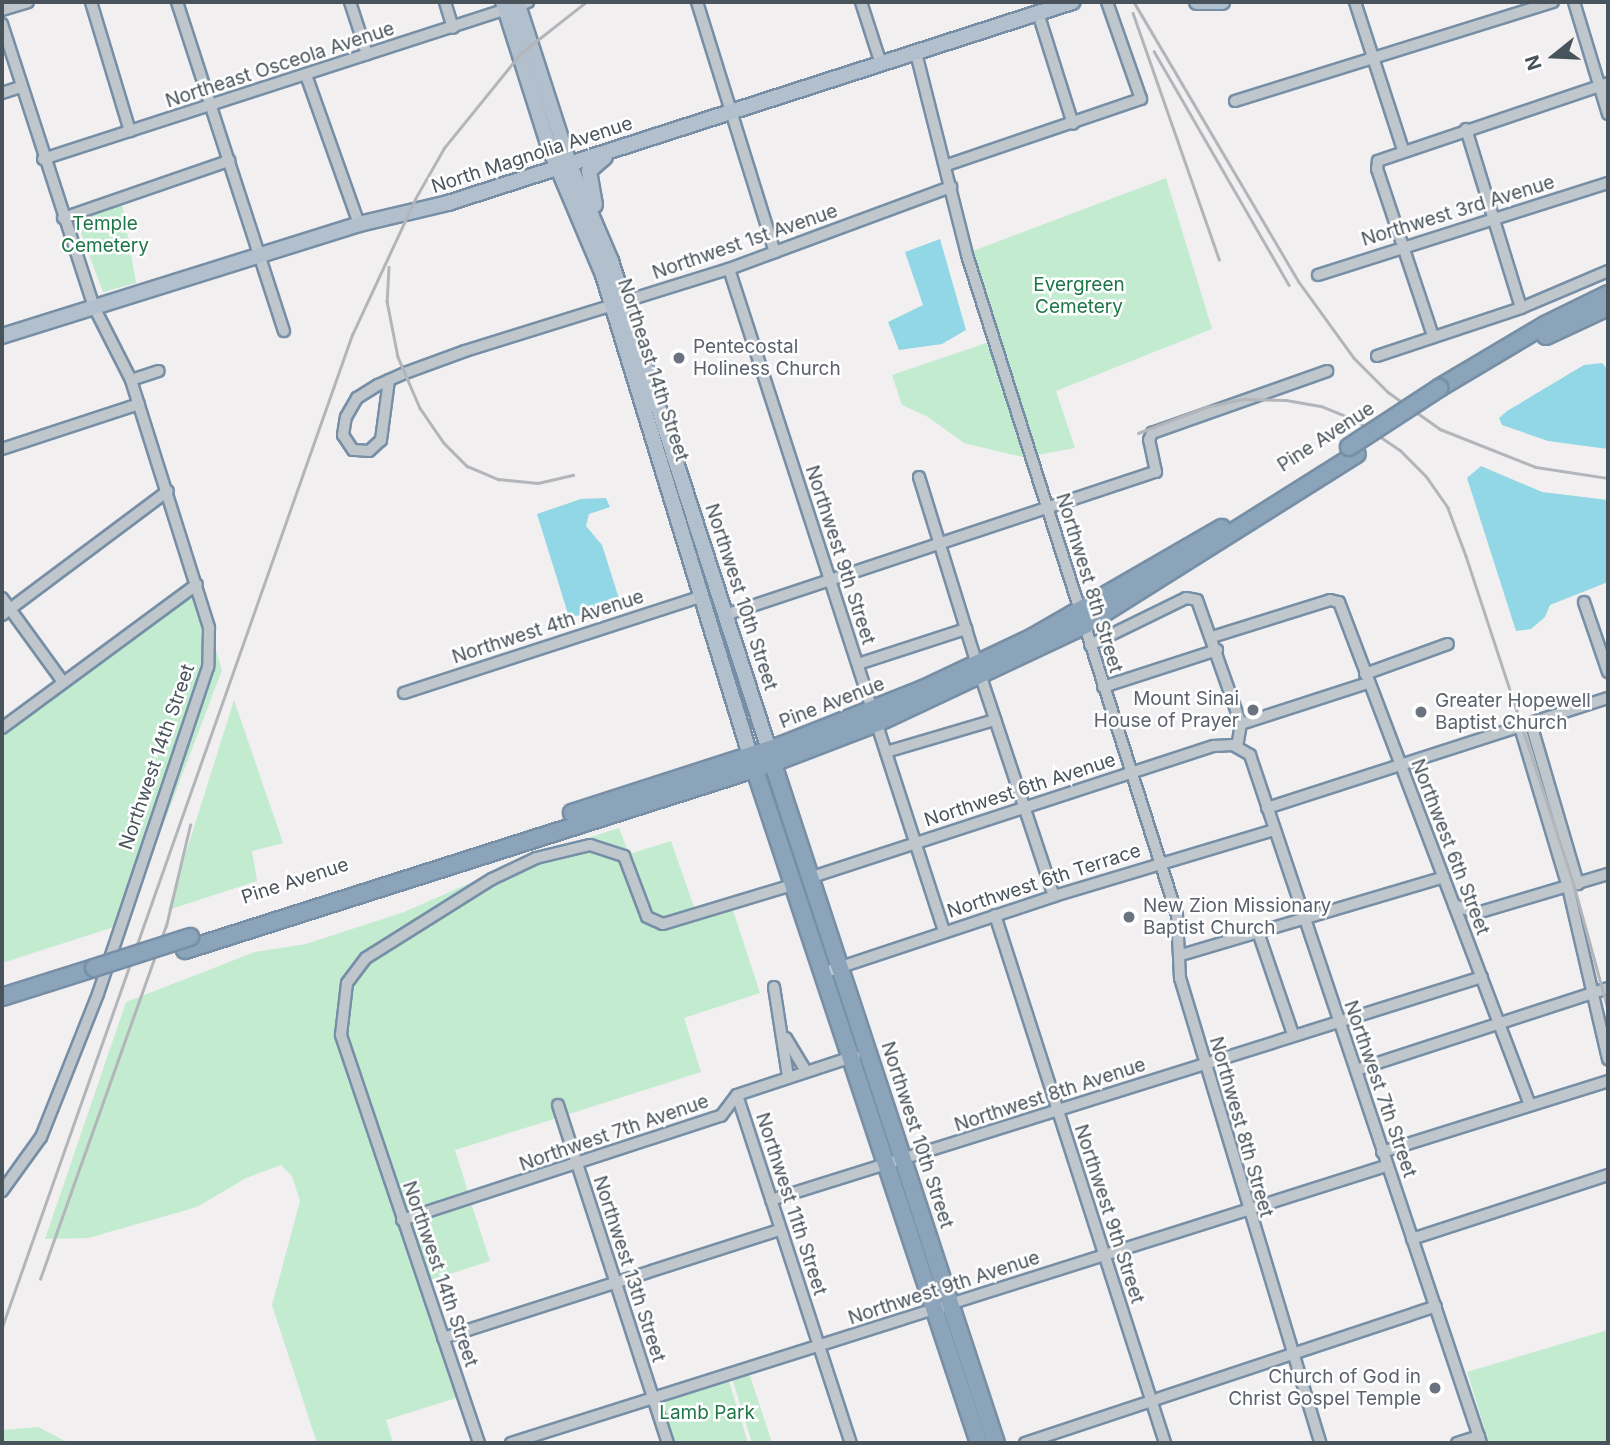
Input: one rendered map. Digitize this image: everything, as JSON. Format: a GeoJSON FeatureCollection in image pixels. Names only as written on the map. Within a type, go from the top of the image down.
{"type":"FeatureCollection","features":[{"type":"Feature","properties":{"kind":"highway","name":"Pine Avenue"},"geometry":{"type":"LineString","coordinates":[[2,1008],[93,974],[771,756],[874,717],[979,671],[1083,618],[1353,451],[1533,331],[1608,293]]}},
{"type":"Feature","properties":{"kind":"highway","name":"Pine Avenue"},"geometry":{"type":"LineString","coordinates":[[1443,392],[1549,334],[1608,307]]}},
{"type":"Feature","properties":{"kind":"highway","name":"Northwest 10th Street"},"geometry":{"type":"LineString","coordinates":[[771,756],[809,877],[833,970],[942,1306],[979,1443]]}},
{"type":"Feature","properties":{"kind":"highway","name":"Northwest 10th Street"},"geometry":{"type":"LineString","coordinates":[[752,762],[792,885],[833,970]]}},
{"type":"Feature","properties":{"kind":"highway","name":"Pine Avenue"},"geometry":{"type":"LineString","coordinates":[[2,997],[93,974]]}},
{"type":"Feature","properties":{"kind":"highway","name":"Northwest 10th Street"},"geometry":{"type":"LineString","coordinates":[[942,1306],[996,1443]]}},
{"type":"Feature","properties":{"kind":"main road","name":"North Magnolia Avenue"},"geometry":{"type":"LineString","coordinates":[[2,336],[359,224],[448,203],[1072,2]]}},
{"type":"Feature","properties":{"kind":"main road"},"geometry":{"type":"LineString","coordinates":[[1197,2],[1222,2]]}},
{"type":"Feature","properties":{"kind":"main road","name":"Northeast 14th Street"},"geometry":{"type":"LineString","coordinates":[[514,4],[563,165],[592,244],[619,303],[752,762]]}},
{"type":"Feature","properties":{"kind":"main road"},"geometry":{"type":"LineString","coordinates":[[606,247],[588,176],[595,163],[623,146]]}},
{"type":"Feature","properties":{"kind":"main road","name":"Northwest 10th Street"},"geometry":{"type":"LineString","coordinates":[[563,165],[606,247],[619,303],[771,756]]}},
{"type":"Feature","properties":{"kind":"street"},"geometry":{"type":"LineString","coordinates":[[2,10],[28,2]]}},
{"type":"Feature","properties":{"kind":"street"},"geometry":{"type":"LineString","coordinates":[[91,2],[130,131]]}},
{"type":"Feature","properties":{"kind":"street"},"geometry":{"type":"LineString","coordinates":[[177,2],[284,331]]}},
{"type":"Feature","properties":{"kind":"street"},"geometry":{"type":"LineString","coordinates":[[350,2],[368,54]]}},
{"type":"Feature","properties":{"kind":"street"},"geometry":{"type":"LineString","coordinates":[[445,2],[453,27]]}},
{"type":"Feature","properties":{"kind":"street"},"geometry":{"type":"LineString","coordinates":[[697,2],[775,252]]}},
{"type":"Feature","properties":{"kind":"street"},"geometry":{"type":"LineString","coordinates":[[861,2],[881,64]]}},
{"type":"Feature","properties":{"kind":"street"},"geometry":{"type":"LineString","coordinates":[[947,165],[1141,99],[1107,2]]}},
{"type":"Feature","properties":{"kind":"street"},"geometry":{"type":"LineString","coordinates":[[1355,2],[1403,150]]}},
{"type":"Feature","properties":{"kind":"street"},"geometry":{"type":"LineString","coordinates":[[1235,101],[1553,2]]}},
{"type":"Feature","properties":{"kind":"street"},"geometry":{"type":"LineString","coordinates":[[1574,2],[1604,84],[1608,114]]}},
{"type":"Feature","properties":{"kind":"street","name":"Northeast Osceola Avenue"},"geometry":{"type":"LineString","coordinates":[[43,159],[453,27],[514,4]]}},
{"type":"Feature","properties":{"kind":"street"},"geometry":{"type":"LineString","coordinates":[[1038,13],[1073,124]]}},
{"type":"Feature","properties":{"kind":"street"},"geometry":{"type":"LineString","coordinates":[[2,24],[43,159],[94,307]]}},
{"type":"Feature","properties":{"kind":"street","name":"Northwest 8th Street"},"geometry":{"type":"LineString","coordinates":[[916,53],[947,165],[971,268],[1177,915],[1180,978],[1247,1211],[1320,1443]]}},
{"type":"Feature","properties":{"kind":"street"},"geometry":{"type":"LineString","coordinates":[[306,75],[359,224]]}},
{"type":"Feature","properties":{"kind":"street"},"geometry":{"type":"LineString","coordinates":[[1433,336],[1377,169],[1378,161],[1466,128],[1604,84]]}},
{"type":"Feature","properties":{"kind":"street"},"geometry":{"type":"LineString","coordinates":[[2,93],[20,87]]}},
{"type":"Feature","properties":{"kind":"street"},"geometry":{"type":"LineString","coordinates":[[1466,128],[1521,308]]}},
{"type":"Feature","properties":{"kind":"street"},"geometry":{"type":"LineString","coordinates":[[63,218],[229,161]]}},
{"type":"Feature","properties":{"kind":"street","name":"Northwest 3rd Avenue"},"geometry":{"type":"LineString","coordinates":[[1318,275],[1402,245],[1608,183]]}},
{"type":"Feature","properties":{"kind":"street","name":"Northwest 1st Avenue"},"geometry":{"type":"LineString","coordinates":[[389,380],[381,440],[369,451],[353,450],[343,435],[351,407],[362,394],[389,380],[729,269],[951,187]]}},
{"type":"Feature","properties":{"kind":"street","name":"Northwest 9th Street"},"geometry":{"type":"LineString","coordinates":[[729,269],[944,932]]}},
{"type":"Feature","properties":{"kind":"street"},"geometry":{"type":"LineString","coordinates":[[1377,356],[1521,308],[1608,271]]}},
{"type":"Feature","properties":{"kind":"street","name":"Northwest 14th Street"},"geometry":{"type":"LineString","coordinates":[[2,1191],[41,1137],[98,993],[208,667],[209,628],[168,491],[131,380],[94,307]]}},
{"type":"Feature","properties":{"kind":"street"},"geometry":{"type":"LineString","coordinates":[[131,380],[159,371]]}},
{"type":"Feature","properties":{"kind":"street"},"geometry":{"type":"LineString","coordinates":[[725,615],[1049,510],[1156,472],[1149,440],[1152,433],[1327,371]]}},
{"type":"Feature","properties":{"kind":"street"},"geometry":{"type":"LineString","coordinates":[[2,449],[139,404]]}},
{"type":"Feature","properties":{"kind":"street"},"geometry":{"type":"LineString","coordinates":[[919,477],[979,671],[1054,895]]}},
{"type":"Feature","properties":{"kind":"street"},"geometry":{"type":"LineString","coordinates":[[6,612],[168,491]]}},
{"type":"Feature","properties":{"kind":"street"},"geometry":{"type":"LineString","coordinates":[[2,728],[197,584]]}},
{"type":"Feature","properties":{"kind":"street","name":"Northwest 4th Avenue"},"geometry":{"type":"LineString","coordinates":[[404,693],[703,596]]}},
{"type":"Feature","properties":{"kind":"street"},"geometry":{"type":"LineString","coordinates":[[2,598],[6,612],[63,682]]}},
{"type":"Feature","properties":{"kind":"street"},"geometry":{"type":"LineString","coordinates":[[1090,645],[1186,598],[1197,600],[1217,650],[1241,724],[1240,748]]}},
{"type":"Feature","properties":{"kind":"street","name":"Northwest 6th Street"},"geometry":{"type":"LineString","coordinates":[[1212,637],[1330,600],[1339,602],[1530,1105]]}},
{"type":"Feature","properties":{"kind":"street"},"geometry":{"type":"LineString","coordinates":[[1584,602],[1608,672]]}},
{"type":"Feature","properties":{"kind":"street"},"geometry":{"type":"LineString","coordinates":[[858,664],[966,629]]}},
{"type":"Feature","properties":{"kind":"street"},"geometry":{"type":"LineString","coordinates":[[1241,724],[1366,678],[1448,644]]}},
{"type":"Feature","properties":{"kind":"street"},"geometry":{"type":"LineString","coordinates":[[1103,687],[1217,650]]}},
{"type":"Feature","properties":{"kind":"street"},"geometry":{"type":"LineString","coordinates":[[1267,808],[1608,698]]}},
{"type":"Feature","properties":{"kind":"street"},"geometry":{"type":"LineString","coordinates":[[886,752],[995,720]]}},
{"type":"Feature","properties":{"kind":"street"},"geometry":{"type":"LineString","coordinates":[[1531,724],[1573,886],[1608,1059]]}},
{"type":"Feature","properties":{"kind":"street"},"geometry":{"type":"LineString","coordinates":[[1520,727],[1573,886]]}},
{"type":"Feature","properties":{"kind":"street","name":"Northwest 6th Avenue"},"geometry":{"type":"LineString","coordinates":[[809,877],[1214,746],[1240,748]]}},
{"type":"Feature","properties":{"kind":"street","name":"Northwest 7th Street"},"geometry":{"type":"LineString","coordinates":[[1240,748],[1250,755],[1480,1440]]}},
{"type":"Feature","properties":{"kind":"street","name":"Northwest 6th Terrace"},"geometry":{"type":"LineString","coordinates":[[833,970],[1054,895],[1274,830]]}},
{"type":"Feature","properties":{"kind":"street","name":"Northwest 14th Street"},"geometry":{"type":"LineString","coordinates":[[480,1443],[341,1035],[347,983],[366,958],[492,879],[536,858],[590,845],[614,849],[624,856],[647,917],[663,924],[792,885]]}},
{"type":"Feature","properties":{"kind":"street"},"geometry":{"type":"LineString","coordinates":[[1454,905],[1477,913],[1608,874]]}},
{"type":"Feature","properties":{"kind":"street"},"geometry":{"type":"LineString","coordinates":[[1181,955],[1444,877]]}},
{"type":"Feature","properties":{"kind":"street","name":"Northwest 9th Street"},"geometry":{"type":"LineString","coordinates":[[995,915],[1165,1443]]}},
{"type":"Feature","properties":{"kind":"street"},"geometry":{"type":"LineString","coordinates":[[1258,932],[1293,1034]]}},
{"type":"Feature","properties":{"kind":"street","name":"Northwest 8th Avenue"},"geometry":{"type":"LineString","coordinates":[[771,1200],[1057,1113],[1293,1034],[1482,977]]}},
{"type":"Feature","properties":{"kind":"street"},"geometry":{"type":"LineString","coordinates":[[774,987],[789,1076]]}},
{"type":"Feature","properties":{"kind":"street"},"geometry":{"type":"LineString","coordinates":[[1356,1070],[1608,988]]}},
{"type":"Feature","properties":{"kind":"street"},"geometry":{"type":"LineString","coordinates":[[782,1032],[806,1071]]}},
{"type":"Feature","properties":{"kind":"street","name":"Northwest 7th Avenue"},"geometry":{"type":"LineString","coordinates":[[402,1220],[576,1166],[722,1116],[737,1095],[861,1054]]}},
{"type":"Feature","properties":{"kind":"street"},"geometry":{"type":"LineString","coordinates":[[1382,1152],[1608,1081]]}},
{"type":"Feature","properties":{"kind":"street","name":"Northwest 11th Street"},"geometry":{"type":"LineString","coordinates":[[737,1095],[851,1443]]}},
{"type":"Feature","properties":{"kind":"street","name":"Northwest 13th Street"},"geometry":{"type":"LineString","coordinates":[[558,1105],[614,1284],[668,1443]]}},
{"type":"Feature","properties":{"kind":"street","name":"Northwest 9th Avenue"},"geometry":{"type":"LineString","coordinates":[[512,1443],[1387,1166]]}},
{"type":"Feature","properties":{"kind":"street"},"geometry":{"type":"LineString","coordinates":[[1412,1239],[1608,1175]]}},
{"type":"Feature","properties":{"kind":"street"},"geometry":{"type":"LineString","coordinates":[[443,1338],[780,1230]]}},
{"type":"Feature","properties":{"kind":"street"},"geometry":{"type":"LineString","coordinates":[[1025,1443],[1152,1400],[1293,1357],[1436,1306]]}},
{"type":"Feature","properties":{"kind":"street"},"geometry":{"type":"LineString","coordinates":[[1457,1443],[1480,1440]]}},
{"type":"Feature","properties":{"kind":"green space","name":"Evergreen Cemetery"},"geometry":{"type":"Polygon","coordinates":[[[1166,178],[1212,329],[1056,391],[1075,448],[1037,455],[973,251],[1166,178]]]}},
{"type":"Feature","properties":{"kind":"green space","name":"Temple Cemetery"},"geometry":{"type":"Polygon","coordinates":[[[122,204],[136,283],[103,292],[78,225],[79,218],[122,204]]]}},
{"type":"Feature","properties":{"kind":"green space"},"geometry":{"type":"Polygon","coordinates":[[[989,342],[1026,458],[964,443],[928,417],[902,405],[892,375],[989,342]]]}},
{"type":"Feature","properties":{"kind":"green space"},"geometry":{"type":"Polygon","coordinates":[[[194,591],[205,629],[203,667],[114,927],[2,963],[2,733],[194,591]]]}},
{"type":"Feature","properties":{"kind":"green space"},"geometry":{"type":"Polygon","coordinates":[[[213,640],[222,670],[126,923],[212,668],[213,640]]]}},
{"type":"Feature","properties":{"kind":"green space"},"geometry":{"type":"Polygon","coordinates":[[[234,700],[283,843],[252,851],[257,881],[168,910],[234,700]]]}},
{"type":"Feature","properties":{"kind":"green space"},"geometry":{"type":"Polygon","coordinates":[[[619,828],[629,854],[671,841],[695,910],[663,920],[651,914],[626,852],[615,845],[591,841],[537,854],[619,828]]]}},
{"type":"Feature","properties":{"kind":"green space"},"geometry":{"type":"Polygon","coordinates":[[[590,849],[620,858],[643,919],[660,928],[732,907],[760,993],[684,1018],[701,1072],[566,1115],[561,1100],[553,1102],[557,1118],[455,1150],[469,1195],[405,1214],[346,1034],[352,984],[369,961],[494,882],[538,862],[590,849]]]}},
{"type":"Feature","properties":{"kind":"green space"},"geometry":{"type":"Polygon","coordinates":[[[520,861],[363,955],[344,981],[337,1009],[338,1039],[459,1397],[386,1420],[393,1443],[317,1443],[272,1305],[300,1201],[292,1176],[281,1165],[246,1178],[197,1207],[88,1238],[45,1239],[126,1002],[255,952],[306,944],[404,912],[520,861]]]}},
{"type":"Feature","properties":{"kind":"green space"},"geometry":{"type":"Polygon","coordinates":[[[471,1203],[490,1261],[428,1281],[408,1222],[471,1203]]]}},
{"type":"Feature","properties":{"kind":"green space"},"geometry":{"type":"Polygon","coordinates":[[[1608,1330],[1608,1443],[1489,1443],[1467,1372],[1608,1330]]]}},
{"type":"Feature","properties":{"kind":"green space"},"geometry":{"type":"Polygon","coordinates":[[[749,1373],[772,1443],[752,1443],[732,1378],[749,1373]]]}},
{"type":"Feature","properties":{"kind":"green space","name":"Lamb Park"},"geometry":{"type":"Polygon","coordinates":[[[727,1375],[748,1443],[668,1443],[653,1399],[727,1375]]]}},
{"type":"Feature","properties":{"kind":"green space"},"geometry":{"type":"Polygon","coordinates":[[[38,1427],[69,1443],[2,1443],[2,1430],[38,1427]]]}},
{"type":"Feature","properties":{"kind":"water"},"geometry":{"type":"Polygon","coordinates":[[[940,239],[966,330],[942,344],[899,350],[888,322],[923,305],[905,252],[940,239]]]}},
{"type":"Feature","properties":{"kind":"water"},"geometry":{"type":"Polygon","coordinates":[[[1602,363],[1608,370],[1608,449],[1548,441],[1502,425],[1499,418],[1507,411],[1584,365],[1602,363]]]}},
{"type":"Feature","properties":{"kind":"water"},"geometry":{"type":"Polygon","coordinates":[[[1481,466],[1542,492],[1608,500],[1608,582],[1550,605],[1545,617],[1531,629],[1516,631],[1467,478],[1481,466]]]}},
{"type":"Feature","properties":{"kind":"water"},"geometry":{"type":"Polygon","coordinates":[[[606,498],[610,507],[589,514],[586,526],[602,545],[622,608],[569,617],[537,514],[581,499],[606,498]]]}},
{"type":"Feature","properties":{"kind":"railway"},"geometry":{"type":"LineString","coordinates":[[2,1327],[352,335],[415,199],[444,148],[521,53],[586,2]]}},
{"type":"Feature","properties":{"kind":"railway"},"geometry":{"type":"LineString","coordinates":[[1134,2],[1299,282],[1354,358],[1388,392],[1440,429],[1536,467],[1608,478]]}},
{"type":"Feature","properties":{"kind":"railway"},"geometry":{"type":"LineString","coordinates":[[1133,13],[1219,259]]}},
{"type":"Feature","properties":{"kind":"railway"},"geometry":{"type":"LineString","coordinates":[[1154,51],[1289,285]]}},
{"type":"Feature","properties":{"kind":"railway"},"geometry":{"type":"LineString","coordinates":[[389,267],[387,301],[398,357],[420,408],[444,443],[467,466],[498,479],[538,483],[573,475]]}},
{"type":"Feature","properties":{"kind":"railway"},"geometry":{"type":"LineString","coordinates":[[1138,433],[1206,407],[1245,399],[1286,400],[1321,406],[1354,419],[1400,450],[1426,476],[1448,508],[1466,556],[1574,885],[1608,1009]]}},
{"type":"Feature","properties":{"kind":"railway"},"geometry":{"type":"LineString","coordinates":[[40,1279],[166,926],[190,825]]}},
{"type":"Feature","properties":{"kind":"place","name":"Pentecostal Holiness Church"},"geometry":{"type":"Point","coordinates":[679,358]}},
{"type":"Feature","properties":{"kind":"place","name":"Mount Sinai House of Prayer"},"geometry":{"type":"Point","coordinates":[1253,710]}},
{"type":"Feature","properties":{"kind":"place","name":"Greater Hopewell Baptist Church"},"geometry":{"type":"Point","coordinates":[1421,712]}},
{"type":"Feature","properties":{"kind":"place","name":"New Zion Missionary Baptist Church"},"geometry":{"type":"Point","coordinates":[1129,917]}},
{"type":"Feature","properties":{"kind":"place","name":"Church of God in Christ Gospel Temple"},"geometry":{"type":"Point","coordinates":[1435,1388]}}]}
